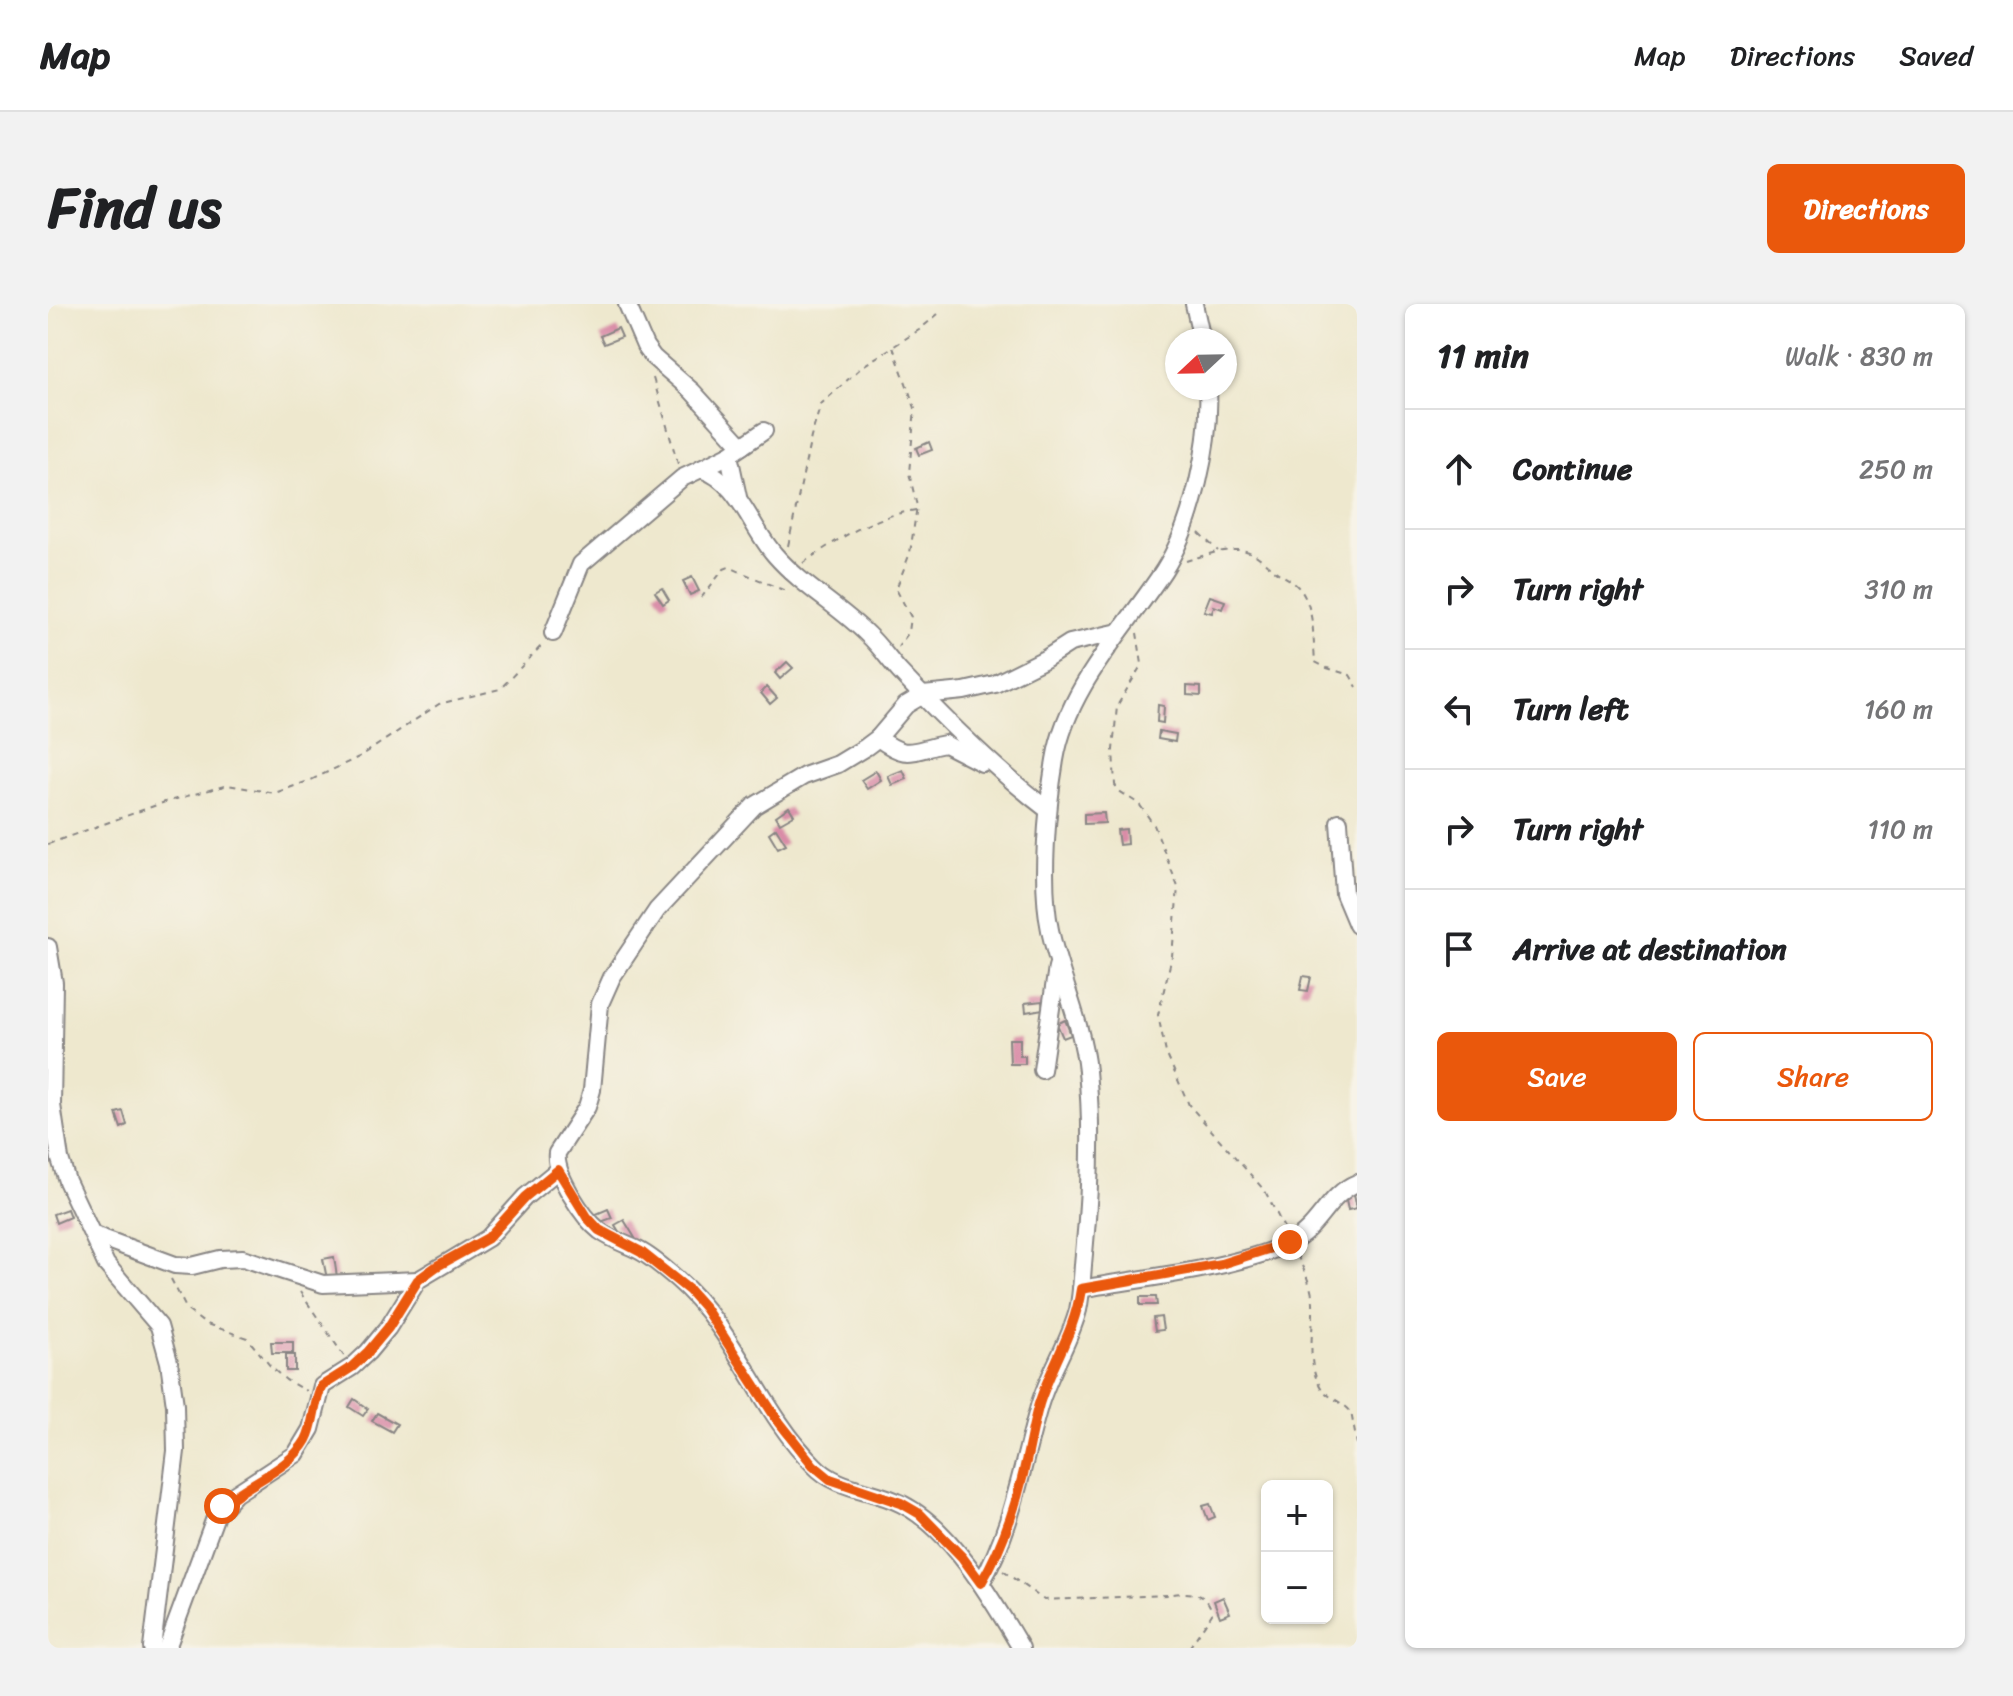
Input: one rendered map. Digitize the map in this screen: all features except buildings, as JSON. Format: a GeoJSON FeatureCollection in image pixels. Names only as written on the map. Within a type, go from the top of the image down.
{"type":"FeatureCollection","features":[{"type":"Feature","properties":{"kind":"street"},"geometry":{"type":"LineString","coordinates":[[627,304],[653,357],[692,391],[735,450],[734,483],[761,538],[805,583],[868,635],[1007,779]]}},
{"type":"Feature","properties":{"kind":"street"},"geometry":{"type":"LineString","coordinates":[[1194,304],[1199,328]]}},
{"type":"Feature","properties":{"kind":"street"},"geometry":{"type":"LineString","coordinates":[[981,1583],[993,1562],[1027,1460],[1039,1404],[1078,1310],[1081,1289],[1089,1187],[1090,1116],[1082,1039],[1049,922],[1046,864],[1048,810],[1057,751],[1067,716],[1119,632],[1166,568],[1186,523],[1206,444],[1208,400]]}},
{"type":"Feature","properties":{"kind":"street"},"geometry":{"type":"LineString","coordinates":[[553,633],[581,564],[682,478],[764,431]]}},
{"type":"Feature","properties":{"kind":"street"},"geometry":{"type":"LineString","coordinates":[[701,469],[714,475],[741,502]]}},
{"type":"Feature","properties":{"kind":"street"},"geometry":{"type":"LineString","coordinates":[[1021,1648],[962,1557],[920,1514],[901,1503],[830,1479],[813,1465],[776,1418],[705,1308],[689,1290],[641,1252],[599,1230],[587,1217],[555,1162],[557,1153],[587,1107],[592,1090],[598,1015],[603,993],[657,910],[754,806],[804,776],[838,764],[878,738],[906,705],[923,695],[995,684],[1070,643],[1119,632]]}},
{"type":"Feature","properties":{"kind":"street"},"geometry":{"type":"LineString","coordinates":[[878,738],[900,752],[909,753],[945,744],[952,746],[1007,779],[1048,810]]}},
{"type":"Feature","properties":{"kind":"street"},"geometry":{"type":"LineString","coordinates":[[1339,822],[1344,894],[1357,925]]}},
{"type":"Feature","properties":{"kind":"street"},"geometry":{"type":"LineString","coordinates":[[48,947],[54,983],[50,1049],[52,1105],[55,1136],[67,1181],[106,1264],[159,1326],[169,1362],[175,1405],[176,1451],[152,1648]]}},
{"type":"Feature","properties":{"kind":"street"},"geometry":{"type":"LineString","coordinates":[[1042,1070],[1058,958]]}},
{"type":"Feature","properties":{"kind":"street"},"geometry":{"type":"LineString","coordinates":[[167,1648],[216,1515],[235,1494],[296,1454],[311,1429],[322,1386],[352,1367],[379,1340],[418,1280],[488,1238],[525,1197],[558,1170]]}},
{"type":"Feature","properties":{"kind":"street"},"geometry":{"type":"LineString","coordinates":[[1081,1289],[1221,1264],[1290,1242],[1315,1223],[1336,1195],[1357,1183]]}},
{"type":"Feature","properties":{"kind":"street"},"geometry":{"type":"LineString","coordinates":[[94,1235],[165,1262],[192,1266],[220,1259],[243,1258],[323,1284],[418,1280]]}},
{"type":"Feature","properties":{"kind":"path"},"geometry":{"type":"LineString","coordinates":[[916,510],[873,522],[790,569],[790,529],[815,416],[821,404],[863,366],[938,314]]}},
{"type":"Feature","properties":{"kind":"path"},"geometry":{"type":"LineString","coordinates":[[893,347],[915,408],[909,473],[916,510],[910,553],[896,589],[896,595],[911,617],[911,626],[898,648]]}},
{"type":"Feature","properties":{"kind":"path"},"geometry":{"type":"LineString","coordinates":[[653,357],[656,391],[682,478]]}},
{"type":"Feature","properties":{"kind":"path"},"geometry":{"type":"LineString","coordinates":[[1186,523],[1219,552]]}},
{"type":"Feature","properties":{"kind":"path"},"geometry":{"type":"LineString","coordinates":[[1166,568],[1219,552],[1253,553],[1301,590],[1315,639],[1315,662],[1350,675],[1357,687]]}},
{"type":"Feature","properties":{"kind":"path"},"geometry":{"type":"LineString","coordinates":[[701,598],[729,567],[783,590],[805,583]]}},
{"type":"Feature","properties":{"kind":"path"},"geometry":{"type":"LineString","coordinates":[[1134,612],[1142,664],[1117,706],[1114,773],[1116,788],[1139,804],[1154,825],[1178,887],[1172,956],[1158,1015],[1166,1053],[1189,1105],[1265,1191],[1290,1242],[1310,1284],[1313,1300],[1312,1350],[1317,1380],[1327,1395],[1351,1412],[1357,1444]]}},
{"type":"Feature","properties":{"kind":"path"},"geometry":{"type":"LineString","coordinates":[[48,844],[165,802],[228,785],[275,793],[311,780],[361,756],[439,704],[500,689],[553,633]]}},
{"type":"Feature","properties":{"kind":"path"},"geometry":{"type":"LineString","coordinates":[[165,1262],[177,1294],[187,1310],[204,1323],[247,1338],[263,1359],[286,1380],[317,1398]]}},
{"type":"Feature","properties":{"kind":"path"},"geometry":{"type":"LineString","coordinates":[[290,1273],[298,1290],[352,1367]]}},
{"type":"Feature","properties":{"kind":"path"},"geometry":{"type":"LineString","coordinates":[[993,1562],[1043,1600],[1188,1592],[1203,1597],[1212,1614],[1189,1648]]}},
{"type":"Feature","properties":{"kind":"route"},"geometry":{"type":"LineString","coordinates":[[222,1506],[296,1454],[311,1429],[322,1386],[352,1367],[379,1340],[418,1280],[488,1238],[525,1197],[558,1170],[592,1224],[608,1236],[641,1252],[673,1276],[705,1308],[776,1418],[813,1465],[830,1479],[901,1503],[920,1514],[962,1557],[981,1583],[1001,1542],[1027,1460],[1039,1404],[1078,1310],[1081,1289],[1221,1264],[1290,1242]]}}]}
